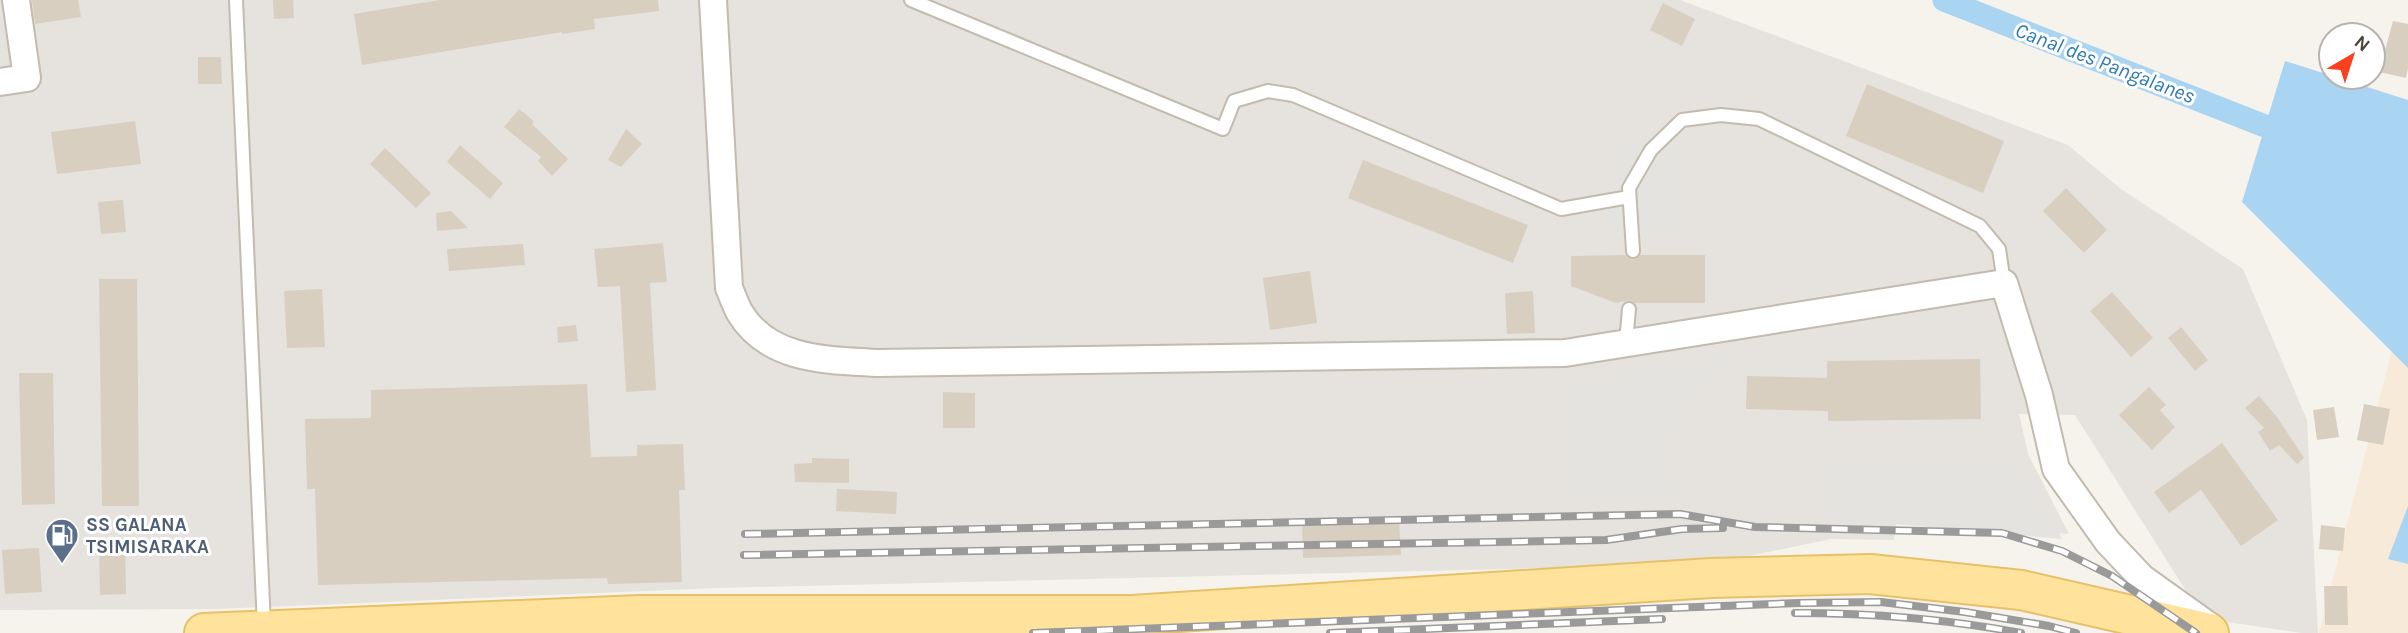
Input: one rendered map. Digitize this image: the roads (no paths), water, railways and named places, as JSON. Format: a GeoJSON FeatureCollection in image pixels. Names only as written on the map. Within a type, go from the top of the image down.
{"type":"FeatureCollection","features":[{"type":"Feature","properties":{"kind":"main road"},"geometry":{"type":"LineString","coordinates":[[204,633],[264,629],[1132,615],[1711,578],[1870,574],[2021,590],[2208,633]]}},
{"type":"Feature","properties":{"kind":"street"},"geometry":{"type":"LineString","coordinates":[[0,82],[27,78],[16,0]]}},
{"type":"Feature","properties":{"kind":"street"},"geometry":{"type":"LineString","coordinates":[[713,0],[729,288],[741,314],[757,332],[777,347],[799,356],[877,363],[1564,353],[2004,283],[2039,395],[2056,469],[2108,542],[2142,578],[2219,633]]}},
{"type":"Feature","properties":{"kind":"lane"},"geometry":{"type":"LineString","coordinates":[[236,0],[264,629]]}},
{"type":"Feature","properties":{"kind":"lane"},"geometry":{"type":"LineString","coordinates":[[911,0],[1223,129],[1234,101],[1268,91],[1293,95],[1561,209],[1629,198]]}},
{"type":"Feature","properties":{"kind":"lane"},"geometry":{"type":"LineString","coordinates":[[1633,251],[1629,188],[1651,150],[1682,120],[1721,115],[1759,119],[1980,226],[1999,249],[2004,283]]}},
{"type":"Feature","properties":{"kind":"lane"},"geometry":{"type":"LineString","coordinates":[[1626,343],[1629,309]]}},
{"type":"Feature","properties":{"kind":"water"},"geometry":{"type":"Polygon","coordinates":[[[2285,61],[2317,71],[2317,91],[2380,91],[2408,100],[2408,368],[2242,202],[2285,61]]]}},
{"type":"Feature","properties":{"kind":"water"},"geometry":{"type":"Polygon","coordinates":[[[2408,506],[2408,564],[2388,559],[2408,506]]]}},
{"type":"Feature","properties":{"kind":"waterway","name":"Canal des Pangalanes"},"geometry":{"type":"LineString","coordinates":[[1944,0],[2265,126]]}},
{"type":"Feature","properties":{"kind":"railway"},"geometry":{"type":"LineString","coordinates":[[745,534],[1680,514],[1755,527],[2002,533],[2062,551],[2112,576],[2196,633]]}},
{"type":"Feature","properties":{"kind":"railway"},"geometry":{"type":"LineString","coordinates":[[744,555],[1606,540],[1682,529],[1723,528]]}},
{"type":"Feature","properties":{"kind":"railway"},"geometry":{"type":"LineString","coordinates":[[1033,633],[1881,602],[1965,612],[2076,633]]}},
{"type":"Feature","properties":{"kind":"railway"},"geometry":{"type":"LineString","coordinates":[[1795,613],[1908,618],[2021,633]]}},
{"type":"Feature","properties":{"kind":"railway"},"geometry":{"type":"LineString","coordinates":[[1330,633],[1662,619]]}},
{"type":"Feature","properties":{"kind":"place","name":"SS GALANA TSIMISARAKA"},"geometry":{"type":"Point","coordinates":[62,565]}}]}
